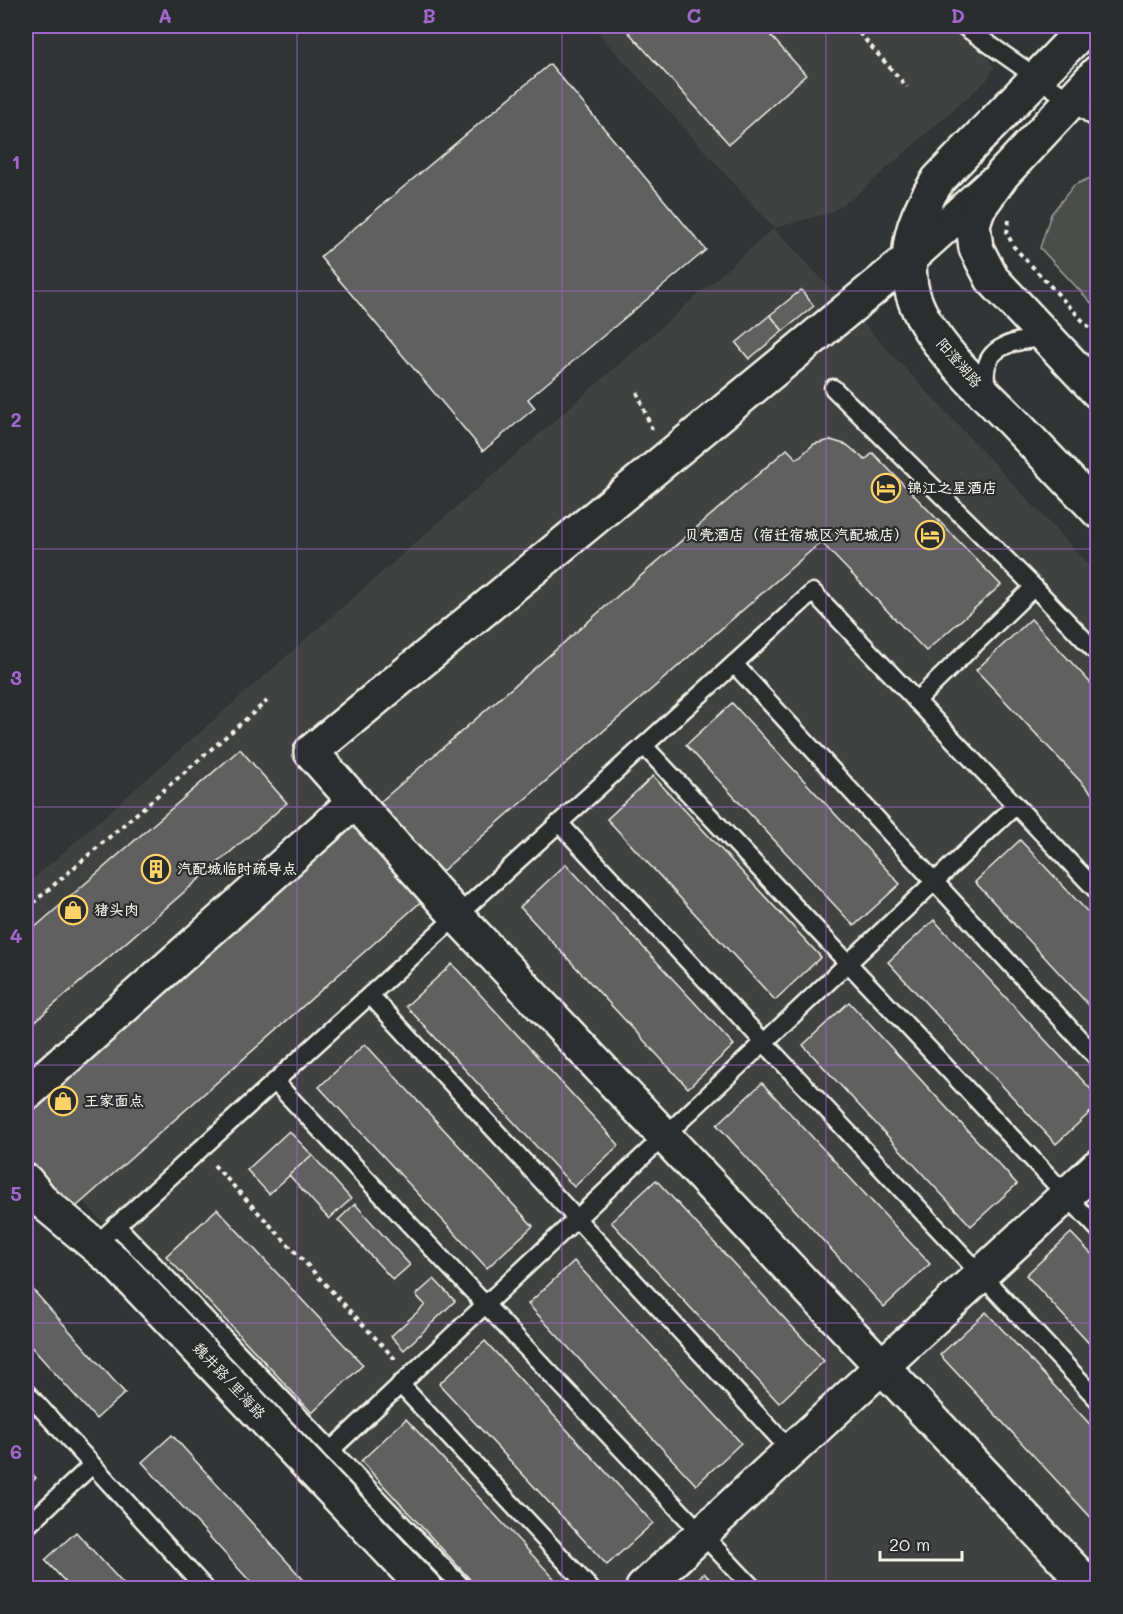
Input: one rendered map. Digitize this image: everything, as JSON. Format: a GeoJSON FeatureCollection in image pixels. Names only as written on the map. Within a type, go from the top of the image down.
{"type":"FeatureCollection","features":[{"type":"Feature","properties":{"kind":"street","name":"阳澄湖路"},"geometry":{"type":"LineString","coordinates":[[1086,26],[939,180],[921,207],[913,228],[910,281],[920,311],[942,348],[1098,511]]}},
{"type":"Feature","properties":{"kind":"street"},"geometry":{"type":"LineString","coordinates":[[1086,26],[1098,33]]}},
{"type":"Feature","properties":{"kind":"street"},"geometry":{"type":"LineString","coordinates":[[1091,1588],[457,916],[311,752],[910,258],[1004,174],[1098,72]]}},
{"type":"Feature","properties":{"kind":"street"},"geometry":{"type":"LineString","coordinates":[[1004,174],[978,209],[973,224],[976,248],[992,279],[1098,392]]}},
{"type":"Feature","properties":{"kind":"street"},"geometry":{"type":"LineString","coordinates":[[26,1094],[355,801]]}},
{"type":"Feature","properties":{"kind":"street"},"geometry":{"type":"LineString","coordinates":[[643,1588],[1098,1166]]}},
{"type":"Feature","properties":{"kind":"street","name":"魏井路/里海路"},"geometry":{"type":"LineString","coordinates":[[26,1181],[43,1202],[106,1235],[115,1262],[425,1588]]}},
{"type":"Feature","properties":{"kind":"lane"},"geometry":{"type":"LineString","coordinates":[[963,26],[1098,120]]}},
{"type":"Feature","properties":{"kind":"lane"},"geometry":{"type":"LineString","coordinates":[[990,397],[984,376],[987,364],[994,353],[1016,341],[1047,338]]}},
{"type":"Feature","properties":{"kind":"lane"},"geometry":{"type":"LineString","coordinates":[[833,388],[1034,587],[1098,654]]}},
{"type":"Feature","properties":{"kind":"lane"},"geometry":{"type":"LineString","coordinates":[[916,701],[1034,587]]}},
{"type":"Feature","properties":{"kind":"lane"},"geometry":{"type":"LineString","coordinates":[[462,1588],[331,1450],[106,1235],[813,592],[1098,892]]}},
{"type":"Feature","properties":{"kind":"lane"},"geometry":{"type":"LineString","coordinates":[[734,664],[1098,1059]]}},
{"type":"Feature","properties":{"kind":"lane"},"geometry":{"type":"LineString","coordinates":[[644,746],[1098,1229]]}},
{"type":"Feature","properties":{"kind":"lane"},"geometry":{"type":"LineString","coordinates":[[331,1450],[1016,805]]}},
{"type":"Feature","properties":{"kind":"lane"},"geometry":{"type":"LineString","coordinates":[[559,824],[1098,1400]]}},
{"type":"Feature","properties":{"kind":"lane"},"geometry":{"type":"LineString","coordinates":[[370,995],[791,1451]]}},
{"type":"Feature","properties":{"kind":"lane"},"geometry":{"type":"LineString","coordinates":[[274,1082],[753,1588]]}},
{"type":"Feature","properties":{"kind":"lane"},"geometry":{"type":"LineString","coordinates":[[405,1379],[590,1588]]}},
{"type":"Feature","properties":{"kind":"lane"},"geometry":{"type":"LineString","coordinates":[[26,1392],[205,1588]]}},
{"type":"Feature","properties":{"kind":"lane"},"geometry":{"type":"LineString","coordinates":[[26,1527],[92,1465]]}},
{"type":"Feature","properties":{"kind":"path"},"geometry":{"type":"LineString","coordinates":[[853,26],[908,87]]}},
{"type":"Feature","properties":{"kind":"path"},"geometry":{"type":"LineString","coordinates":[[1011,211],[1007,233],[1014,247],[1098,337]]}},
{"type":"Feature","properties":{"kind":"path"},"geometry":{"type":"LineString","coordinates":[[637,392],[664,461]]}},
{"type":"Feature","properties":{"kind":"path"},"geometry":{"type":"LineString","coordinates":[[26,909],[267,701]]}},
{"type":"Feature","properties":{"kind":"path"},"geometry":{"type":"LineString","coordinates":[[200,1150],[405,1379]]}},
{"type":"Feature","properties":{"kind":"shaded area"},"geometry":{"type":"Polygon","coordinates":[[[592,26],[943,26],[984,53],[994,67],[986,81],[853,198],[829,213],[774,228],[592,26]]]}},
{"type":"Feature","properties":{"kind":"shaded area"},"geometry":{"type":"Polygon","coordinates":[[[1097,175],[1097,309],[1040,248],[1051,214],[1074,185],[1097,175]]]}},
{"type":"Feature","properties":{"kind":"shaded area"},"geometry":{"type":"Polygon","coordinates":[[[774,228],[1097,574],[1097,1588],[445,1588],[130,1253],[26,1137],[26,885],[774,228]]]}},
{"type":"Feature","properties":{"kind":"building"},"geometry":{"type":"Polygon","coordinates":[[[623,26],[762,26],[806,75],[729,144],[623,26]]]}},
{"type":"Feature","properties":{"kind":"building"},"geometry":{"type":"Polygon","coordinates":[[[550,64],[706,250],[528,399],[535,408],[483,451],[320,257],[550,64]]]}},
{"type":"Feature","properties":{"kind":"building"},"geometry":{"type":"Polygon","coordinates":[[[801,290],[814,306],[783,331],[770,315],[801,290]]]}},
{"type":"Feature","properties":{"kind":"building"},"geometry":{"type":"Polygon","coordinates":[[[770,315],[783,331],[749,359],[736,343],[770,315]]]}},
{"type":"Feature","properties":{"kind":"building"},"geometry":{"type":"Polygon","coordinates":[[[831,440],[847,445],[865,460],[873,453],[1001,585],[926,651],[821,542],[440,873],[379,803],[787,449],[797,459],[814,444],[831,440]]]}},
{"type":"Feature","properties":{"kind":"building"},"geometry":{"type":"Polygon","coordinates":[[[1031,619],[1098,691],[1098,800],[976,670],[1031,619]]]}},
{"type":"Feature","properties":{"kind":"building"},"geometry":{"type":"Polygon","coordinates":[[[732,703],[900,884],[854,926],[686,745],[732,703]]]}},
{"type":"Feature","properties":{"kind":"building","name":"汽配城临时疏导点"},"geometry":{"type":"Polygon","coordinates":[[[240,749],[287,803],[26,1029],[26,935],[240,749]]]}},
{"type":"Feature","properties":{"kind":"building"},"geometry":{"type":"Polygon","coordinates":[[[653,776],[821,957],[775,1000],[607,819],[653,776]]]}},
{"type":"Feature","properties":{"kind":"building"},"geometry":{"type":"Polygon","coordinates":[[[355,823],[423,900],[68,1214],[26,1165],[26,1115],[355,823]]]}},
{"type":"Feature","properties":{"kind":"building"},"geometry":{"type":"Polygon","coordinates":[[[1020,840],[1098,923],[1098,1015],[975,882],[1020,840]]]}},
{"type":"Feature","properties":{"kind":"building"},"geometry":{"type":"Polygon","coordinates":[[[566,864],[734,1045],[688,1088],[520,907],[566,864]]]}},
{"type":"Feature","properties":{"kind":"building"},"geometry":{"type":"Polygon","coordinates":[[[934,920],[1098,1097],[1098,1105],[1056,1144],[888,962],[934,920]]]}},
{"type":"Feature","properties":{"kind":"building"},"geometry":{"type":"Polygon","coordinates":[[[452,964],[619,1145],[574,1187],[406,1006],[452,964]]]}},
{"type":"Feature","properties":{"kind":"building"},"geometry":{"type":"Polygon","coordinates":[[[849,1002],[1017,1184],[971,1226],[803,1045],[849,1002]]]}},
{"type":"Feature","properties":{"kind":"building"},"geometry":{"type":"Polygon","coordinates":[[[365,1044],[533,1226],[487,1268],[319,1087],[365,1044]]]}},
{"type":"Feature","properties":{"kind":"building"},"geometry":{"type":"Polygon","coordinates":[[[762,1083],[930,1264],[884,1307],[717,1125],[762,1083]]]}},
{"type":"Feature","properties":{"kind":"building"},"geometry":{"type":"Polygon","coordinates":[[[289,1131],[312,1155],[269,1194],[247,1170],[289,1131]]]}},
{"type":"Feature","properties":{"kind":"building"},"geometry":{"type":"Polygon","coordinates":[[[312,1155],[351,1199],[329,1219],[289,1175],[312,1155]]]}},
{"type":"Feature","properties":{"kind":"building"},"geometry":{"type":"Polygon","coordinates":[[[656,1180],[824,1361],[779,1403],[611,1222],[656,1180]]]}},
{"type":"Feature","properties":{"kind":"building"},"geometry":{"type":"Polygon","coordinates":[[[355,1204],[410,1265],[393,1280],[338,1220],[355,1204]]]}},
{"type":"Feature","properties":{"kind":"building"},"geometry":{"type":"Polygon","coordinates":[[[217,1209],[363,1365],[312,1413],[166,1256],[217,1209]]]}},
{"type":"Feature","properties":{"kind":"building"},"geometry":{"type":"Polygon","coordinates":[[[1071,1233],[1098,1261],[1098,1353],[1026,1275],[1071,1233]]]}},
{"type":"Feature","properties":{"kind":"building"},"geometry":{"type":"Polygon","coordinates":[[[574,1261],[741,1443],[696,1485],[528,1304],[574,1261]]]}},
{"type":"Feature","properties":{"kind":"building"},"geometry":{"type":"Polygon","coordinates":[[[434,1279],[455,1301],[404,1350],[391,1336],[425,1305],[416,1295],[434,1279]]]}},
{"type":"Feature","properties":{"kind":"building"},"geometry":{"type":"Polygon","coordinates":[[[26,1282],[125,1393],[96,1419],[26,1341],[26,1282]]]}},
{"type":"Feature","properties":{"kind":"building"},"geometry":{"type":"Polygon","coordinates":[[[986,1312],[1098,1433],[1098,1525],[940,1355],[986,1312]]]}},
{"type":"Feature","properties":{"kind":"building"},"geometry":{"type":"Polygon","coordinates":[[[485,1341],[653,1523],[607,1565],[439,1384],[485,1341]]]}},
{"type":"Feature","properties":{"kind":"building"},"geometry":{"type":"Polygon","coordinates":[[[406,1419],[563,1588],[478,1588],[361,1461],[406,1419]]]}},
{"type":"Feature","properties":{"kind":"building"},"geometry":{"type":"Polygon","coordinates":[[[172,1435],[311,1588],[256,1588],[142,1462],[172,1435]]]}},
{"type":"Feature","properties":{"kind":"building"},"geometry":{"type":"Polygon","coordinates":[[[26,1467],[36,1478],[26,1488],[26,1467]]]}},
{"type":"Feature","properties":{"kind":"building"},"geometry":{"type":"Polygon","coordinates":[[[76,1532],[127,1588],[71,1588],[45,1560],[76,1532]]]}},
{"type":"Feature","properties":{"kind":"building"},"geometry":{"type":"Polygon","coordinates":[[[704,1573],[718,1588],[688,1588],[704,1573]]]}},
{"type":"Feature","properties":{"kind":"place","name":"锦江之星酒店"},"geometry":{"type":"Point","coordinates":[886,488]}},
{"type":"Feature","properties":{"kind":"place","name":"贝壳酒店（宿迁宿城区汽配城店）"},"geometry":{"type":"Point","coordinates":[930,535]}},
{"type":"Feature","properties":{"kind":"place","name":"汽配城临时疏导点"},"geometry":{"type":"Point","coordinates":[156,869]}},
{"type":"Feature","properties":{"kind":"place","name":"猪头肉"},"geometry":{"type":"Point","coordinates":[73,910]}},
{"type":"Feature","properties":{"kind":"place","name":"王家面点"},"geometry":{"type":"Point","coordinates":[63,1101]}}]}
